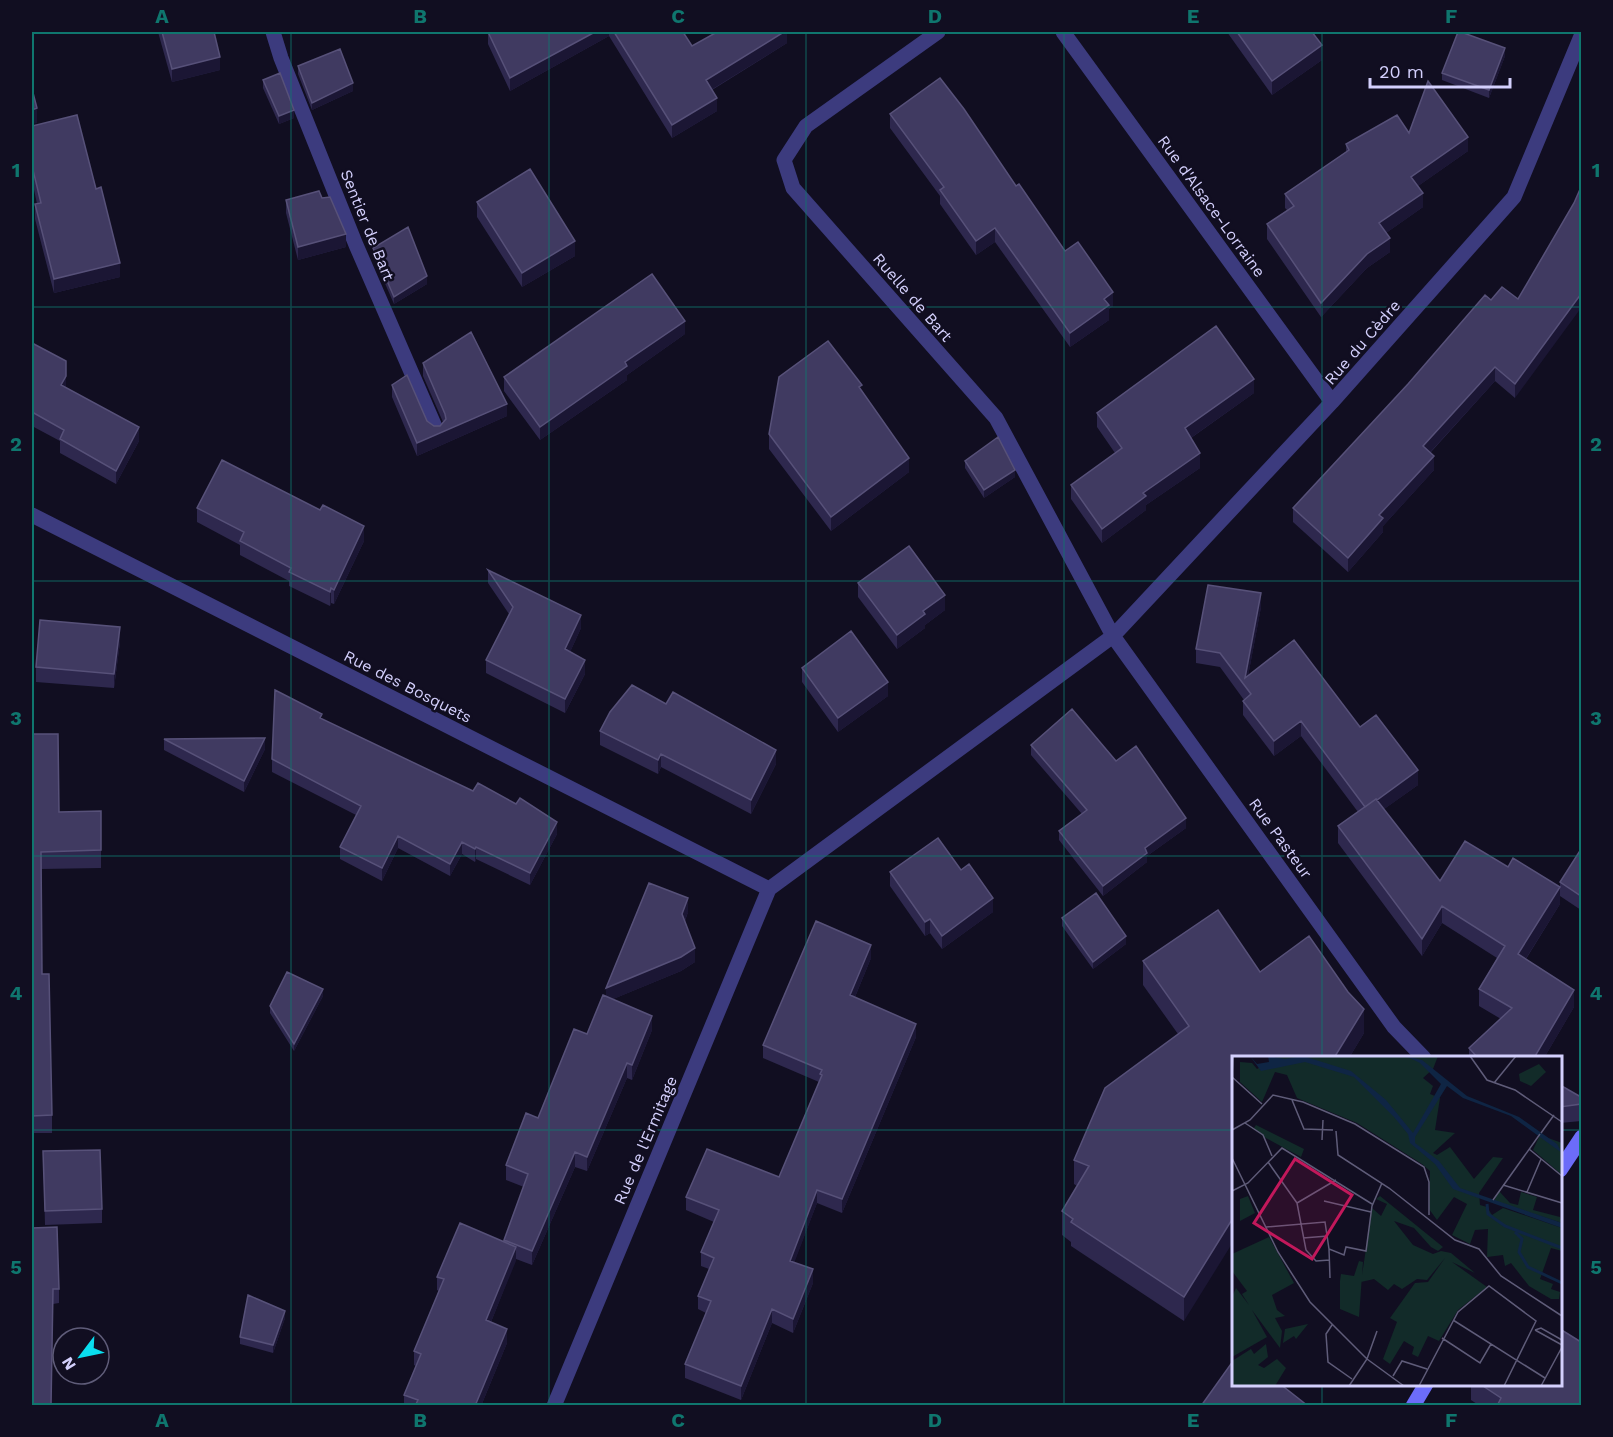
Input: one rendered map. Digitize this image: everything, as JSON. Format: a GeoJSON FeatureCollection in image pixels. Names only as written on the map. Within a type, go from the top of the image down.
{"type":"FeatureCollection","features":[{"type":"Feature","properties":{"kind":"main road"},"geometry":{"type":"LineString","coordinates":[[1562,1167],[1581,1137]]}},
{"type":"Feature","properties":{"kind":"main road"},"geometry":{"type":"LineString","coordinates":[[1413,1406],[1425,1386]]}},
{"type":"Feature","properties":{"kind":"street","name":"Sentier de Bart"},"geometry":{"type":"LineString","coordinates":[[273,32],[281,58],[351,234],[436,429]]}},
{"type":"Feature","properties":{"kind":"street","name":"Ruelle de Bart"},"geometry":{"type":"LineString","coordinates":[[938,32],[806,126],[784,160],[793,188],[996,418],[1113,636]]}},
{"type":"Feature","properties":{"kind":"street","name":"Rue d'Alsace-Lorraine"},"geometry":{"type":"LineString","coordinates":[[1063,32],[1332,402]]}},
{"type":"Feature","properties":{"kind":"street","name":"Rue du Cèdre"},"geometry":{"type":"LineString","coordinates":[[769,889],[1113,636],[1332,402],[1514,197],[1581,34]]}},
{"type":"Feature","properties":{"kind":"street","name":"Rue des Bosquets"},"geometry":{"type":"LineString","coordinates":[[32,515],[769,889]]}},
{"type":"Feature","properties":{"kind":"street","name":"Rue Pasteur"},"geometry":{"type":"LineString","coordinates":[[1113,636],[1394,1027],[1422,1056]]}},
{"type":"Feature","properties":{"kind":"street","name":"Rue de l'Ermitage"},"geometry":{"type":"LineString","coordinates":[[554,1406],[769,889]]}},
{"type":"Feature","properties":{"kind":"building"},"geometry":{"type":"Polygon","coordinates":[[[162,32],[214,32],[220,57],[172,69],[162,32]]]}},
{"type":"Feature","properties":{"kind":"building"},"geometry":{"type":"Polygon","coordinates":[[[488,32],[595,32],[510,78],[488,32]]]}},
{"type":"Feature","properties":{"kind":"building"},"geometry":{"type":"Polygon","coordinates":[[[614,32],[683,32],[692,46],[717,32],[784,32],[706,80],[717,98],[672,125],[614,32]]]}},
{"type":"Feature","properties":{"kind":"building"},"geometry":{"type":"Polygon","coordinates":[[[1237,32],[1312,32],[1322,45],[1272,81],[1237,32]]]}},
{"type":"Feature","properties":{"kind":"building"},"geometry":{"type":"Polygon","coordinates":[[[1458,32],[1505,48],[1489,90],[1442,73],[1458,32]]]}},
{"type":"Feature","properties":{"kind":"building"},"geometry":{"type":"Polygon","coordinates":[[[340,49],[353,83],[312,103],[298,66],[340,49]]]}},
{"type":"Feature","properties":{"kind":"building"},"geometry":{"type":"Polygon","coordinates":[[[280,73],[294,110],[279,116],[263,80],[280,73]]]}},
{"type":"Feature","properties":{"kind":"building"},"geometry":{"type":"Polygon","coordinates":[[[940,78],[1016,186],[1019,184],[1065,251],[1078,242],[1113,292],[1104,299],[1109,305],[1070,333],[995,228],[976,241],[940,190],[944,187],[890,114],[940,78]]]}},
{"type":"Feature","properties":{"kind":"building"},"geometry":{"type":"Polygon","coordinates":[[[1428,81],[1468,137],[1411,177],[1423,193],[1379,223],[1390,238],[1367,254],[1321,303],[1267,224],[1294,206],[1285,194],[1349,150],[1346,144],[1397,115],[1409,133],[1428,81]]]}},
{"type":"Feature","properties":{"kind":"building"},"geometry":{"type":"Polygon","coordinates":[[[32,89],[37,108],[32,110],[32,89]]]}},
{"type":"Feature","properties":{"kind":"building"},"geometry":{"type":"Polygon","coordinates":[[[77,115],[96,189],[101,187],[120,263],[54,279],[35,204],[41,203],[32,166],[32,126],[77,115]]]}},
{"type":"Feature","properties":{"kind":"building"},"geometry":{"type":"Polygon","coordinates":[[[530,169],[575,241],[522,273],[477,202],[530,169]]]}},
{"type":"Feature","properties":{"kind":"building"},"geometry":{"type":"Polygon","coordinates":[[[1581,187],[1581,294],[1515,384],[1495,367],[1423,446],[1434,456],[1379,515],[1383,518],[1348,558],[1293,508],[1408,384],[1485,295],[1491,300],[1502,287],[1518,299],[1581,187]]]}},
{"type":"Feature","properties":{"kind":"building"},"geometry":{"type":"Polygon","coordinates":[[[319,191],[322,198],[330,197],[346,234],[298,247],[286,200],[319,191]]]}},
{"type":"Feature","properties":{"kind":"building"},"geometry":{"type":"Polygon","coordinates":[[[408,227],[427,276],[394,297],[373,248],[408,227]]]}},
{"type":"Feature","properties":{"kind":"building"},"geometry":{"type":"Polygon","coordinates":[[[652,274],[685,321],[625,362],[627,366],[540,427],[504,377],[652,274]]]}},
{"type":"Feature","properties":{"kind":"building"},"geometry":{"type":"Polygon","coordinates":[[[1216,326],[1254,379],[1185,428],[1200,453],[1143,493],[1146,496],[1102,529],[1071,485],[1122,448],[1097,413],[1216,326]]]}},
{"type":"Feature","properties":{"kind":"building"},"geometry":{"type":"Polygon","coordinates":[[[471,332],[507,404],[417,443],[392,385],[407,375],[427,421],[434,426],[440,426],[446,419],[445,414],[423,363],[471,332]]]}},
{"type":"Feature","properties":{"kind":"building"},"geometry":{"type":"Polygon","coordinates":[[[828,341],[862,385],[859,387],[909,458],[831,517],[769,434],[779,377],[828,341]]]}},
{"type":"Feature","properties":{"kind":"building"},"geometry":{"type":"Polygon","coordinates":[[[32,343],[66,361],[66,376],[61,385],[139,427],[116,471],[60,439],[64,430],[32,412],[32,343]]]}},
{"type":"Feature","properties":{"kind":"building"},"geometry":{"type":"Polygon","coordinates":[[[998,437],[1015,470],[984,490],[965,461],[998,437]]]}},
{"type":"Feature","properties":{"kind":"building"},"geometry":{"type":"Polygon","coordinates":[[[222,460],[320,510],[323,505],[364,526],[334,590],[331,588],[330,592],[289,572],[291,568],[240,541],[244,532],[197,508],[222,460]]]}},
{"type":"Feature","properties":{"kind":"building"},"geometry":{"type":"Polygon","coordinates":[[[909,546],[945,595],[897,635],[858,583],[909,546]]]}},
{"type":"Feature","properties":{"kind":"building"},"geometry":{"type":"Polygon","coordinates":[[[488,570],[581,615],[565,649],[585,660],[565,699],[486,660],[513,607],[488,570]]]}},
{"type":"Feature","properties":{"kind":"building"},"geometry":{"type":"Polygon","coordinates":[[[1208,585],[1261,593],[1245,678],[1294,640],[1360,727],[1376,715],[1418,770],[1365,807],[1301,721],[1274,741],[1243,701],[1251,694],[1220,653],[1196,649],[1208,585]]]}},
{"type":"Feature","properties":{"kind":"building"},"geometry":{"type":"Polygon","coordinates":[[[40,620],[120,627],[114,674],[36,667],[40,620]]]}},
{"type":"Feature","properties":{"kind":"building"},"geometry":{"type":"Polygon","coordinates":[[[851,631],[888,682],[838,718],[802,668],[851,631]]]}},
{"type":"Feature","properties":{"kind":"building"},"geometry":{"type":"Polygon","coordinates":[[[632,685],[666,704],[673,692],[776,750],[751,800],[661,754],[658,760],[600,731],[610,712],[632,685]]]}},
{"type":"Feature","properties":{"kind":"building"},"geometry":{"type":"Polygon","coordinates":[[[275,690],[322,714],[320,718],[473,791],[478,783],[516,804],[520,798],[557,822],[530,873],[462,842],[450,864],[398,836],[382,868],[340,847],[361,806],[272,759],[275,690]]]}},
{"type":"Feature","properties":{"kind":"building"},"geometry":{"type":"Polygon","coordinates":[[[1072,709],[1116,761],[1136,746],[1186,818],[1145,848],[1147,853],[1103,886],[1059,831],[1087,810],[1031,745],[1072,709]]]}},
{"type":"Feature","properties":{"kind":"building"},"geometry":{"type":"Polygon","coordinates":[[[32,734],[58,734],[59,812],[101,811],[101,850],[41,852],[42,974],[49,974],[52,1115],[32,1116],[32,734]]]}},
{"type":"Feature","properties":{"kind":"building"},"geometry":{"type":"Polygon","coordinates":[[[265,738],[244,781],[164,739],[265,738]]]}},
{"type":"Feature","properties":{"kind":"building"},"geometry":{"type":"Polygon","coordinates":[[[1376,799],[1440,881],[1465,841],[1508,867],[1513,858],[1560,887],[1518,954],[1574,990],[1535,1056],[1476,1056],[1469,1048],[1512,1008],[1479,989],[1505,946],[1442,906],[1422,939],[1338,826],[1376,799]]]}},
{"type":"Feature","properties":{"kind":"building"},"geometry":{"type":"Polygon","coordinates":[[[938,838],[961,870],[969,864],[993,898],[942,936],[930,919],[925,922],[890,872],[938,838]]]}},
{"type":"Feature","properties":{"kind":"building"},"geometry":{"type":"Polygon","coordinates":[[[1581,849],[1581,896],[1560,882],[1581,849]]]}},
{"type":"Feature","properties":{"kind":"building"},"geometry":{"type":"Polygon","coordinates":[[[649,883],[688,898],[682,914],[695,948],[681,957],[606,988],[649,883]]]}},
{"type":"Feature","properties":{"kind":"building"},"geometry":{"type":"Polygon","coordinates":[[[1096,893],[1126,936],[1093,962],[1062,918],[1096,893]]]}},
{"type":"Feature","properties":{"kind":"building"},"geometry":{"type":"Polygon","coordinates":[[[1218,910],[1260,972],[1309,936],[1348,992],[1364,1009],[1335,1056],[1232,1056],[1232,1220],[1184,1297],[1071,1222],[1073,1219],[1062,1211],[1089,1166],[1074,1160],[1105,1088],[1189,1026],[1143,961],[1218,910]]]}},
{"type":"Feature","properties":{"kind":"building"},"geometry":{"type":"Polygon","coordinates":[[[816,921],[871,945],[850,995],[916,1024],[842,1199],[817,1190],[790,1261],[813,1269],[793,1319],[772,1309],[741,1386],[685,1364],[711,1301],[698,1296],[714,1258],[701,1252],[719,1210],[686,1197],[707,1149],[779,1177],[822,1075],[820,1074],[822,1070],[763,1045],[816,921]]]}},
{"type":"Feature","properties":{"kind":"building"},"geometry":{"type":"Polygon","coordinates":[[[287,972],[323,989],[294,1044],[270,1006],[287,972]]]}},
{"type":"Feature","properties":{"kind":"building"},"geometry":{"type":"Polygon","coordinates":[[[603,995],[652,1016],[632,1065],[627,1063],[587,1157],[575,1152],[532,1251],[504,1240],[528,1174],[506,1165],[526,1113],[538,1118],[574,1029],[587,1034],[603,995]]]}},
{"type":"Feature","properties":{"kind":"building"},"geometry":{"type":"Polygon","coordinates":[[[1562,1086],[1581,1097],[1581,1104],[1562,1107],[1562,1086]]]}},
{"type":"Feature","properties":{"kind":"building"},"geometry":{"type":"Polygon","coordinates":[[[100,1150],[102,1209],[45,1211],[43,1151],[100,1150]]]}},
{"type":"Feature","properties":{"kind":"building"},"geometry":{"type":"Polygon","coordinates":[[[460,1223],[516,1247],[486,1320],[507,1329],[475,1406],[415,1406],[418,1400],[404,1395],[421,1354],[414,1351],[444,1279],[437,1277],[460,1223]]]}},
{"type":"Feature","properties":{"kind":"building"},"geometry":{"type":"Polygon","coordinates":[[[57,1227],[59,1289],[53,1289],[51,1406],[32,1406],[32,1228],[57,1227]]]}},
{"type":"Feature","properties":{"kind":"building"},"geometry":{"type":"Polygon","coordinates":[[[248,1295],[285,1311],[273,1345],[240,1337],[248,1295]]]}},
{"type":"Feature","properties":{"kind":"building"},"geometry":{"type":"Polygon","coordinates":[[[1562,1330],[1581,1342],[1581,1406],[1497,1406],[1501,1398],[1483,1386],[1562,1386],[1562,1330]]]}},
{"type":"Feature","properties":{"kind":"building"},"geometry":{"type":"Polygon","coordinates":[[[1232,1362],[1232,1386],[1283,1386],[1308,1406],[1201,1406],[1232,1362]]]}}]}
